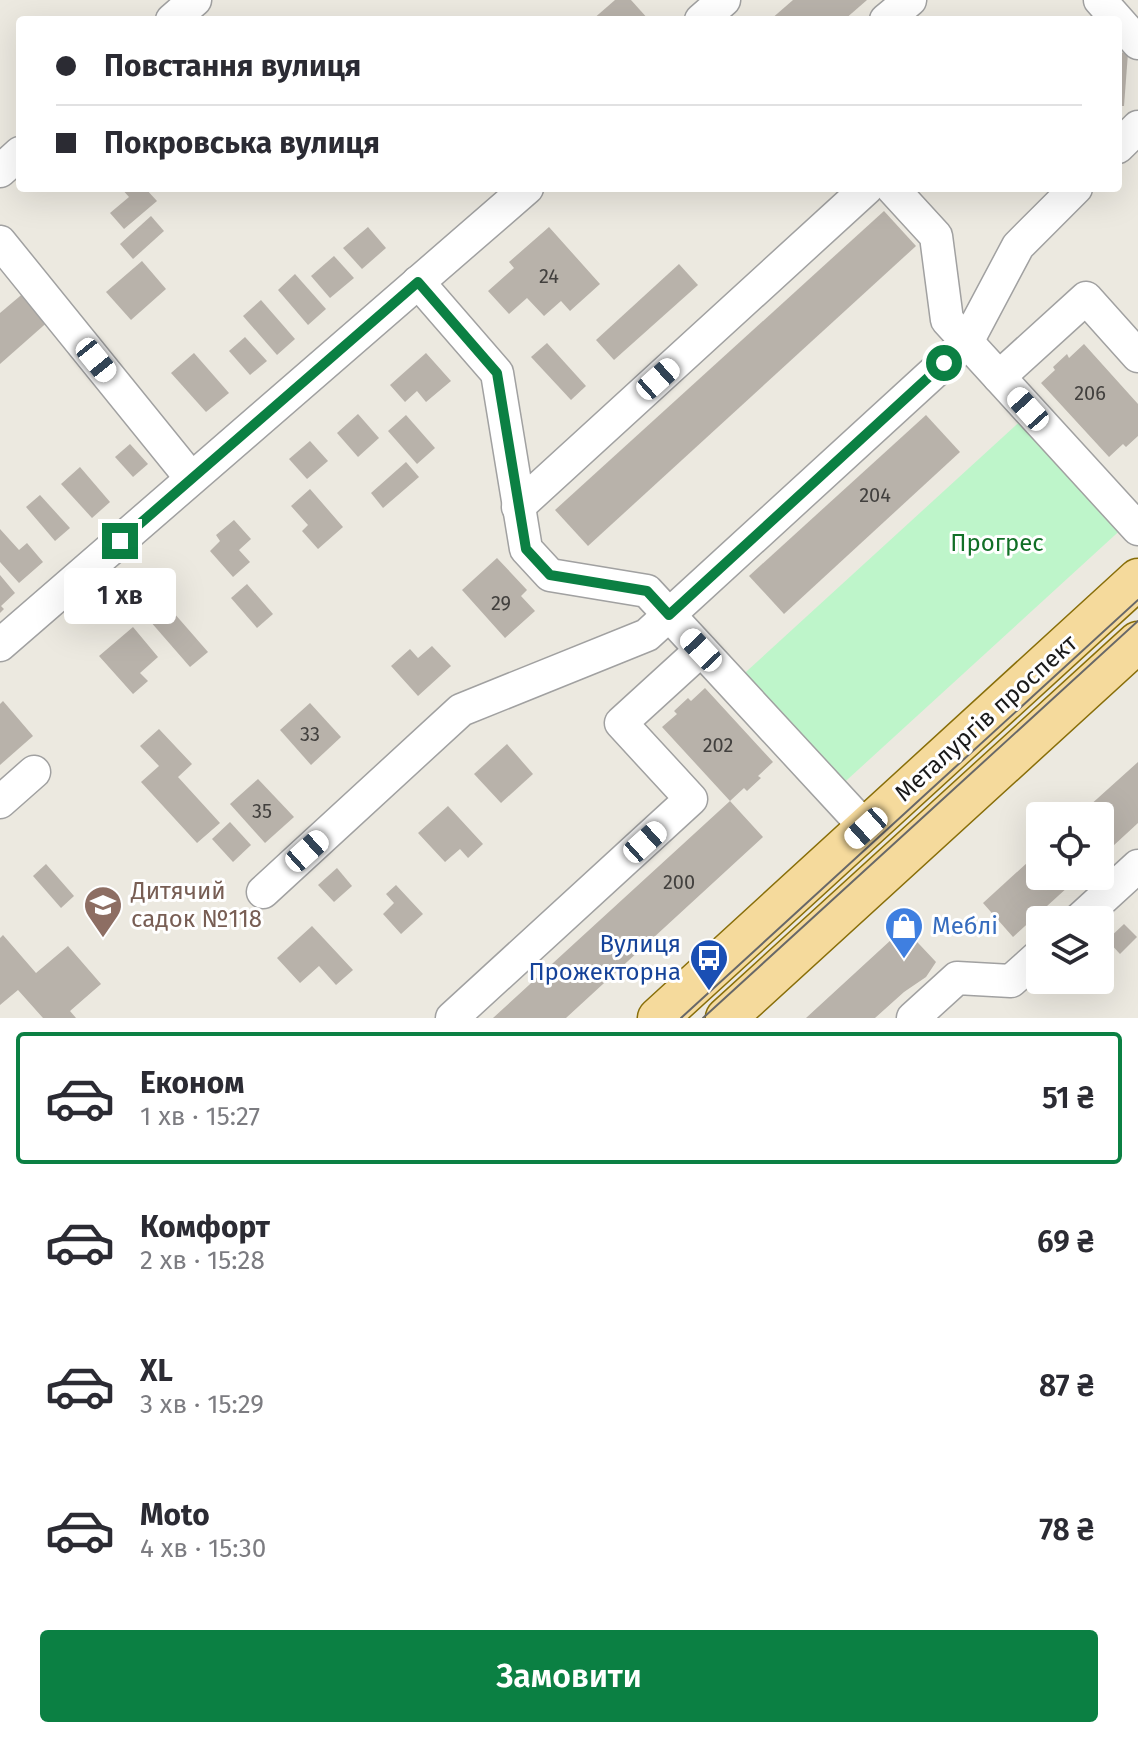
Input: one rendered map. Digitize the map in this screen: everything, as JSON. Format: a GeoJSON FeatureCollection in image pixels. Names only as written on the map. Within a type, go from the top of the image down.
{"type":"FeatureCollection","features":[{"type":"Feature","properties":{"kind":"main road","name":"Металургів проспект"},"geometry":{"type":"LineString","coordinates":[[658,1018],[1138,579]]}},
{"type":"Feature","properties":{"kind":"main road","name":"Металургів проспект"},"geometry":{"type":"LineString","coordinates":[[726,1018],[1138,642]]}},
{"type":"Feature","properties":{"kind":"main road"},"geometry":{"type":"LineString","coordinates":[[866,828],[897,862]]}},
{"type":"Feature","properties":{"kind":"street"},"geometry":{"type":"LineString","coordinates":[[177,16],[195,0]]}},
{"type":"Feature","properties":{"kind":"street"},"geometry":{"type":"LineString","coordinates":[[706,16],[724,0]]}},
{"type":"Feature","properties":{"kind":"street"},"geometry":{"type":"LineString","coordinates":[[891,16],[910,0]]}},
{"type":"Feature","properties":{"kind":"street"},"geometry":{"type":"LineString","coordinates":[[1100,0],[1114,16]]}},
{"type":"Feature","properties":{"kind":"street"},"geometry":{"type":"LineString","coordinates":[[1122,25],[1138,43]]}},
{"type":"Feature","properties":{"kind":"street"},"geometry":{"type":"LineString","coordinates":[[1122,143],[1138,127]]}},
{"type":"Feature","properties":{"kind":"street"},"geometry":{"type":"LineString","coordinates":[[0,171],[16,157]]}},
{"type":"Feature","properties":{"kind":"street"},"geometry":{"type":"LineString","coordinates":[[0,645],[522,192]]}},
{"type":"Feature","properties":{"kind":"street"},"geometry":{"type":"LineString","coordinates":[[518,507],[863,192]]}},
{"type":"Feature","properties":{"kind":"street"},"geometry":{"type":"LineString","coordinates":[[896,192],[936,236],[947,320],[1138,529]]}},
{"type":"Feature","properties":{"kind":"street"},"geometry":{"type":"LineString","coordinates":[[263,892],[461,710],[647,635],[967,342],[1018,246],[1072,192]]}},
{"type":"Feature","properties":{"kind":"street"},"geometry":{"type":"LineString","coordinates":[[0,242],[191,478]]}},
{"type":"Feature","properties":{"kind":"street"},"geometry":{"type":"LineString","coordinates":[[418,282],[497,373],[526,549],[550,575],[647,591],[866,828]]}},
{"type":"Feature","properties":{"kind":"street"},"geometry":{"type":"LineString","coordinates":[[999,377],[1086,298],[1138,356]]}},
{"type":"Feature","properties":{"kind":"street"},"geometry":{"type":"LineString","coordinates":[[452,1018],[691,799],[621,723],[701,650]]}},
{"type":"Feature","properties":{"kind":"street"},"geometry":{"type":"LineString","coordinates":[[0,802],[34,772]]}},
{"type":"Feature","properties":{"kind":"street"},"geometry":{"type":"LineString","coordinates":[[1094,906],[1138,866]]}},
{"type":"Feature","properties":{"kind":"street"},"geometry":{"type":"LineString","coordinates":[[913,1018],[957,978],[1011,981],[1026,968]]}},
{"type":"Feature","properties":{"kind":"green space","name":"Прогрес"},"geometry":{"type":"Polygon","coordinates":[[[1027,415],[1127,524],[836,790],[736,681],[1027,415]]]}},
{"type":"Feature","properties":{"kind":"building"},"geometry":{"type":"Polygon","coordinates":[[[615,0],[631,0],[645,16],[597,16],[615,0]]]}},
{"type":"Feature","properties":{"kind":"building"},"geometry":{"type":"Polygon","coordinates":[[[793,0],[867,0],[849,16],[775,16],[793,0]]]}},
{"type":"Feature","properties":{"kind":"building"},"geometry":{"type":"Polygon","coordinates":[[[1122,52],[1128,53],[1122,106],[1122,52]]]}},
{"type":"Feature","properties":{"kind":"building"},"geometry":{"type":"Polygon","coordinates":[[[125,192],[149,192],[157,201],[124,229],[110,213],[129,197],[125,192]]]}},
{"type":"Feature","properties":{"kind":"building"},"geometry":{"type":"Polygon","coordinates":[[[884,211],[916,246],[588,546],[555,510],[884,211]]]}},
{"type":"Feature","properties":{"kind":"building"},"geometry":{"type":"Polygon","coordinates":[[[151,216],[164,231],[133,259],[120,244],[151,216]]]}},
{"type":"Feature","properties":{"kind":"building"},"geometry":{"type":"Polygon","coordinates":[[[368,227],[386,248],[362,269],[343,248],[368,227]]]}},
{"type":"Feature","properties":{"kind":"building"},"geometry":{"type":"Polygon","coordinates":[[[549,227],[600,284],[570,311],[561,301],[544,316],[527,298],[509,314],[488,291],[514,268],[509,262],[549,227]]]}},
{"type":"Feature","properties":{"kind":"building"},"geometry":{"type":"Polygon","coordinates":[[[334,256],[354,278],[330,298],[311,276],[334,256]]]}},
{"type":"Feature","properties":{"kind":"building"},"geometry":{"type":"Polygon","coordinates":[[[142,261],[166,289],[131,320],[106,292],[142,261]]]}},
{"type":"Feature","properties":{"kind":"building"},"geometry":{"type":"Polygon","coordinates":[[[679,264],[698,285],[614,360],[596,340],[679,264]]]}},
{"type":"Feature","properties":{"kind":"building"},"geometry":{"type":"Polygon","coordinates":[[[295,274],[326,309],[308,325],[278,290],[295,274]]]}},
{"type":"Feature","properties":{"kind":"building"},"geometry":{"type":"Polygon","coordinates":[[[26,291],[51,319],[0,364],[0,313],[26,291]]]}},
{"type":"Feature","properties":{"kind":"building"},"geometry":{"type":"Polygon","coordinates":[[[261,300],[295,339],[277,355],[243,316],[261,300]]]}},
{"type":"Feature","properties":{"kind":"building"},"geometry":{"type":"Polygon","coordinates":[[[245,337],[267,361],[250,375],[229,351],[245,337]]]}},
{"type":"Feature","properties":{"kind":"building"},"geometry":{"type":"Polygon","coordinates":[[[547,343],[586,386],[571,400],[531,357],[547,343]]]}},
{"type":"Feature","properties":{"kind":"building"},"geometry":{"type":"Polygon","coordinates":[[[1084,344],[1138,404],[1138,436],[1109,457],[1041,383],[1067,354],[1069,358],[1084,344]]]}},
{"type":"Feature","properties":{"kind":"building"},"geometry":{"type":"Polygon","coordinates":[[[194,353],[229,393],[206,412],[171,373],[194,353]]]}},
{"type":"Feature","properties":{"kind":"building"},"geometry":{"type":"Polygon","coordinates":[[[426,353],[451,381],[426,402],[417,391],[405,402],[390,385],[426,353]]]}},
{"type":"Feature","properties":{"kind":"building"},"geometry":{"type":"Polygon","coordinates":[[[358,414],[379,438],[358,457],[337,433],[358,414]]]}},
{"type":"Feature","properties":{"kind":"building"},"geometry":{"type":"Polygon","coordinates":[[[406,415],[435,448],[417,464],[388,431],[406,415]]]}},
{"type":"Feature","properties":{"kind":"building"},"geometry":{"type":"Polygon","coordinates":[[[926,415],[960,452],[784,614],[749,576],[926,415]]]}},
{"type":"Feature","properties":{"kind":"building"},"geometry":{"type":"Polygon","coordinates":[[[310,441],[328,461],[307,479],[289,459],[310,441]]]}},
{"type":"Feature","properties":{"kind":"building"},"geometry":{"type":"Polygon","coordinates":[[[130,444],[148,464],[133,477],[115,457],[130,444]]]}},
{"type":"Feature","properties":{"kind":"building"},"geometry":{"type":"Polygon","coordinates":[[[406,462],[419,477],[383,508],[371,493],[406,462]]]}},
{"type":"Feature","properties":{"kind":"building"},"geometry":{"type":"Polygon","coordinates":[[[80,467],[110,502],[92,518],[61,484],[80,467]]]}},
{"type":"Feature","properties":{"kind":"building"},"geometry":{"type":"Polygon","coordinates":[[[310,489],[343,527],[318,549],[302,531],[308,525],[291,506],[310,489]]]}},
{"type":"Feature","properties":{"kind":"building"},"geometry":{"type":"Polygon","coordinates":[[[40,495],[70,528],[55,541],[26,507],[40,495]]]}},
{"type":"Feature","properties":{"kind":"building"},"geometry":{"type":"Polygon","coordinates":[[[234,520],[251,539],[239,550],[250,562],[233,577],[210,551],[220,541],[216,535],[234,520]]]}},
{"type":"Feature","properties":{"kind":"building"},"geometry":{"type":"Polygon","coordinates":[[[0,529],[19,550],[27,543],[43,562],[19,583],[0,562],[0,529]]]}},
{"type":"Feature","properties":{"kind":"building"},"geometry":{"type":"Polygon","coordinates":[[[497,558],[527,590],[521,596],[535,611],[505,638],[462,590],[497,558]]]}},
{"type":"Feature","properties":{"kind":"building"},"geometry":{"type":"Polygon","coordinates":[[[0,575],[15,593],[1,606],[4,609],[0,613],[0,575]]]}},
{"type":"Feature","properties":{"kind":"building"},"geometry":{"type":"Polygon","coordinates":[[[247,584],[273,614],[257,628],[231,598],[247,584]]]}},
{"type":"Feature","properties":{"kind":"building"},"geometry":{"type":"Polygon","coordinates":[[[160,597],[208,652],[190,667],[143,613],[160,597]]]}},
{"type":"Feature","properties":{"kind":"building"},"geometry":{"type":"Polygon","coordinates":[[[133,627],[158,657],[140,673],[148,681],[133,694],[99,656],[133,627]]]}},
{"type":"Feature","properties":{"kind":"building"},"geometry":{"type":"Polygon","coordinates":[[[432,646],[451,666],[418,696],[391,666],[410,649],[418,658],[432,646]]]}},
{"type":"Feature","properties":{"kind":"building"},"geometry":{"type":"Polygon","coordinates":[[[705,688],[773,762],[747,791],[744,788],[730,801],[662,727],[677,714],[674,711],[688,698],[691,701],[705,688]]]}},
{"type":"Feature","properties":{"kind":"building"},"geometry":{"type":"Polygon","coordinates":[[[3,701],[33,736],[0,765],[0,704],[3,701]]]}},
{"type":"Feature","properties":{"kind":"building"},"geometry":{"type":"Polygon","coordinates":[[[310,703],[341,737],[311,765],[280,730],[310,703]]]}},
{"type":"Feature","properties":{"kind":"building"},"geometry":{"type":"Polygon","coordinates":[[[159,729],[192,764],[178,777],[220,823],[197,843],[141,782],[159,766],[140,746],[159,729]]]}},
{"type":"Feature","properties":{"kind":"building"},"geometry":{"type":"Polygon","coordinates":[[[507,744],[533,774],[501,803],[474,774],[507,744]]]}},
{"type":"Feature","properties":{"kind":"building"},"geometry":{"type":"Polygon","coordinates":[[[1138,762],[1138,823],[1114,845],[1114,802],[1094,802],[1138,762]]]}},
{"type":"Feature","properties":{"kind":"building"},"geometry":{"type":"Polygon","coordinates":[[[258,779],[294,817],[265,843],[230,804],[258,779]]]}},
{"type":"Feature","properties":{"kind":"building"},"geometry":{"type":"Polygon","coordinates":[[[730,801],[763,837],[566,1018],[493,1018],[730,801]]]}},
{"type":"Feature","properties":{"kind":"building"},"geometry":{"type":"Polygon","coordinates":[[[448,806],[483,844],[468,858],[460,849],[445,862],[418,833],[448,806]]]}},
{"type":"Feature","properties":{"kind":"building"},"geometry":{"type":"Polygon","coordinates":[[[230,822],[251,845],[233,862],[212,839],[230,822]]]}},
{"type":"Feature","properties":{"kind":"building"},"geometry":{"type":"Polygon","coordinates":[[[46,864],[74,896],[61,908],[33,876],[46,864]]]}},
{"type":"Feature","properties":{"kind":"building"},"geometry":{"type":"Polygon","coordinates":[[[1026,864],[1026,890],[1065,890],[1047,906],[1026,906],[1026,925],[1013,937],[983,903],[1026,864]]]}},
{"type":"Feature","properties":{"kind":"building"},"geometry":{"type":"Polygon","coordinates":[[[337,868],[352,886],[334,902],[318,885],[337,868]]]}},
{"type":"Feature","properties":{"kind":"building"},"geometry":{"type":"Polygon","coordinates":[[[396,885],[423,914],[401,934],[383,914],[394,903],[386,894],[396,885]]]}},
{"type":"Feature","properties":{"kind":"building"},"geometry":{"type":"Polygon","coordinates":[[[1124,924],[1137,937],[1120,954],[1114,948],[1114,933],[1124,924]]]}},
{"type":"Feature","properties":{"kind":"building"},"geometry":{"type":"Polygon","coordinates":[[[312,926],[353,970],[336,985],[319,966],[300,983],[277,958],[312,926]]]}},
{"type":"Feature","properties":{"kind":"building"},"geometry":{"type":"Polygon","coordinates":[[[904,928],[936,962],[926,977],[875,1018],[806,1018],[904,928]]]}},
{"type":"Feature","properties":{"kind":"building"},"geometry":{"type":"Polygon","coordinates":[[[3,935],[36,973],[68,946],[101,984],[70,1011],[76,1018],[43,1018],[18,990],[0,1005],[0,938],[3,935]]]}},
{"type":"Feature","properties":{"kind":"tram line"},"geometry":{"type":"LineString","coordinates":[[681,1018],[1138,600]]}},
{"type":"Feature","properties":{"kind":"tram line"},"geometry":{"type":"LineString","coordinates":[[703,1018],[1138,621]]}},
{"type":"Feature","properties":{"kind":"place","name":"Дитячий садок №118"},"geometry":{"type":"Point","coordinates":[103,939]}},
{"type":"Feature","properties":{"kind":"place","name":"Меблі"},"geometry":{"type":"Point","coordinates":[904,960]}},
{"type":"Feature","properties":{"kind":"place","name":"Вулиця Прожекторна"},"geometry":{"type":"Point","coordinates":[709,992]}},
{"type":"Feature","properties":{"kind":"route"},"geometry":{"type":"LineString","coordinates":[[120,541],[418,282],[497,373],[526,549],[550,575],[647,591],[669,615],[944,363]]}}]}
